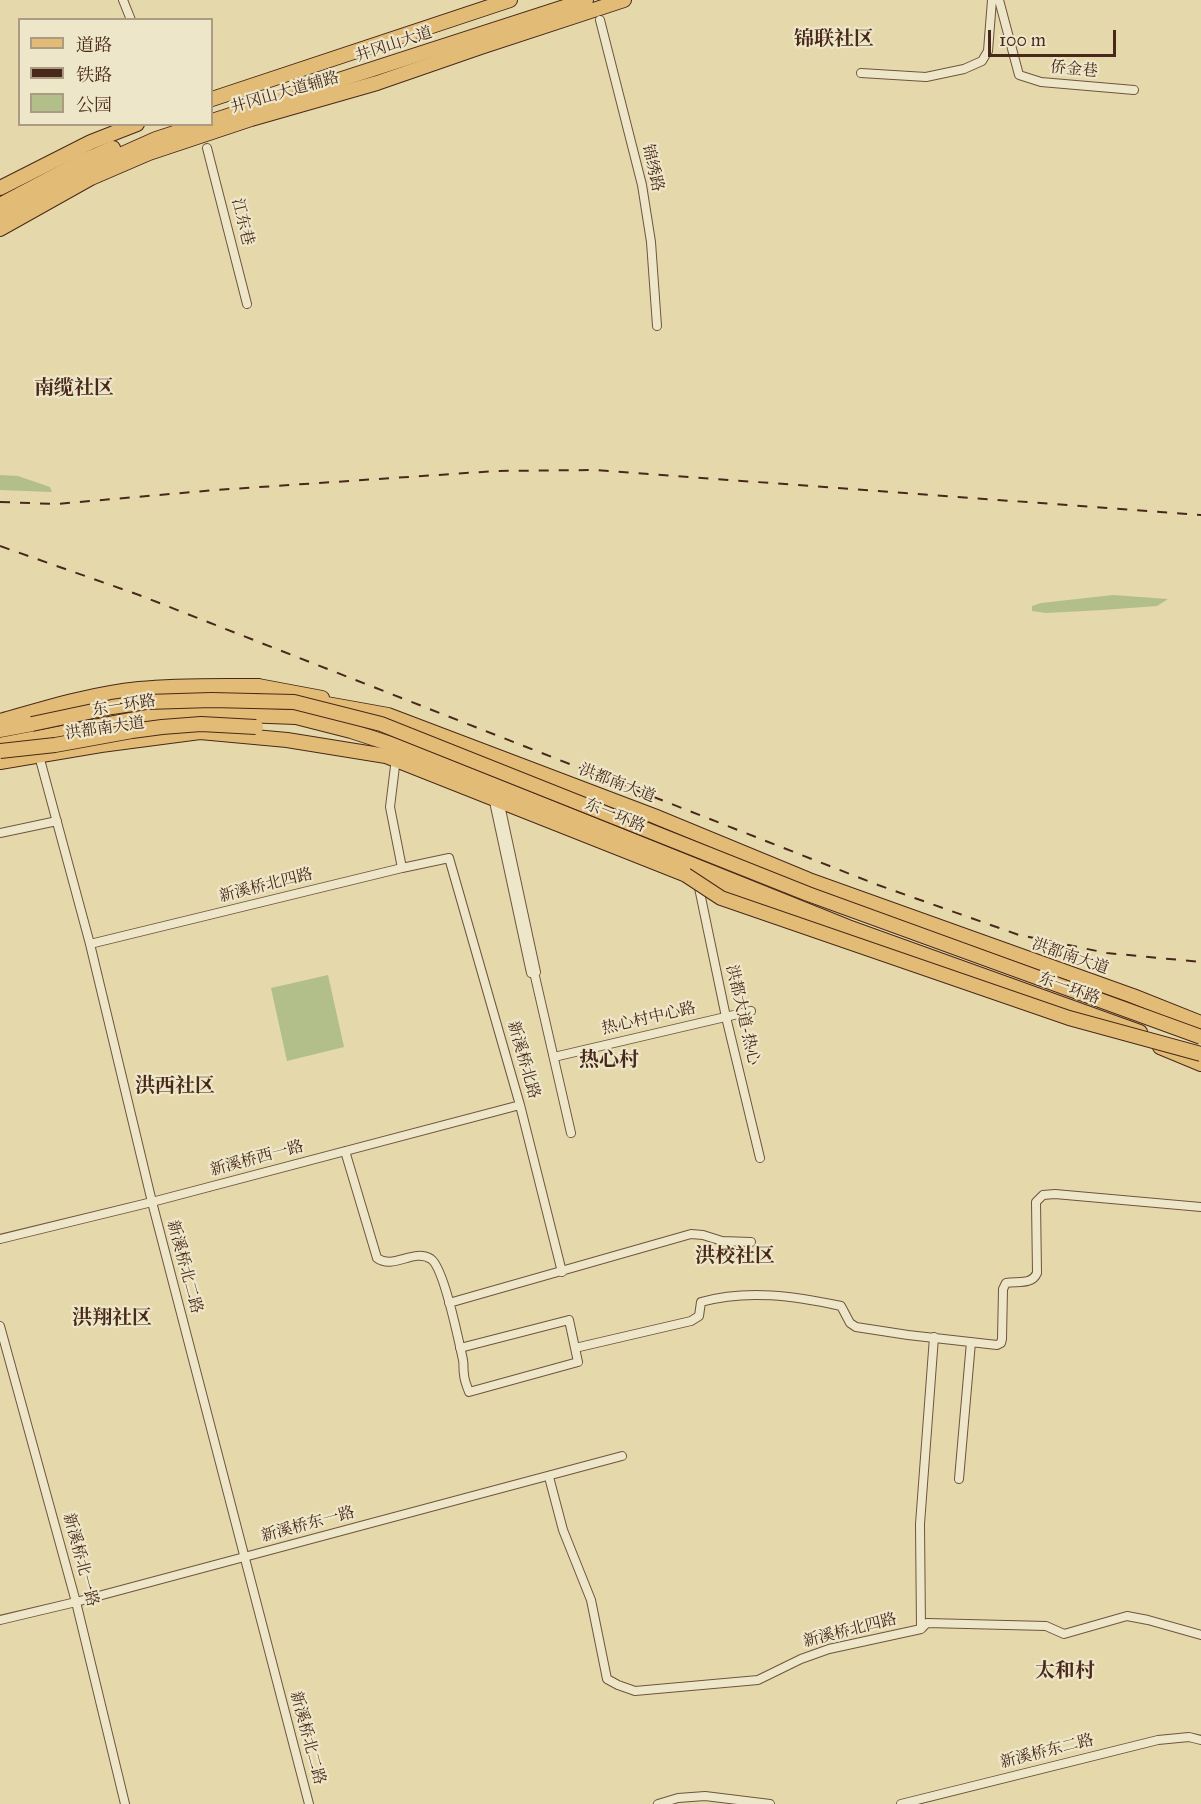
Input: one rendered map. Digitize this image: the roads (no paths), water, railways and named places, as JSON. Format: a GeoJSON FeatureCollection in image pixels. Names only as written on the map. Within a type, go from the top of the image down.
{"type":"FeatureCollection","features":[{"type":"Feature","properties":{"kind":"main road","name":"井冈山大道辅路"},"geometry":{"type":"LineString","coordinates":[[213,99],[510,0]]}},
{"type":"Feature","properties":{"kind":"main road","name":"井冈山大道"},"geometry":{"type":"LineString","coordinates":[[213,113],[562,0]]}},
{"type":"Feature","properties":{"kind":"main road","name":"井冈山大道"},"geometry":{"type":"LineString","coordinates":[[213,122],[586,0]]}},
{"type":"Feature","properties":{"kind":"main road","name":"井冈山大道辅路"},"geometry":{"type":"LineString","coordinates":[[0,229],[91,178],[149,153],[251,119],[377,83],[624,0]]}},
{"type":"Feature","properties":{"kind":"main road"},"geometry":{"type":"LineString","coordinates":[[0,188],[91,142],[132,126]]}},
{"type":"Feature","properties":{"kind":"main road"},"geometry":{"type":"LineString","coordinates":[[0,205],[83,161],[168,126]]}},
{"type":"Feature","properties":{"kind":"main road"},"geometry":{"type":"LineString","coordinates":[[0,217],[82,172],[156,139],[196,126]]}},
{"type":"Feature","properties":{"kind":"main road"},"geometry":{"type":"LineString","coordinates":[[0,721],[72,700],[137,689],[184,686],[258,686],[307,694],[388,715]]}},
{"type":"Feature","properties":{"kind":"main road","name":"洪都南大道"},"geometry":{"type":"LineString","coordinates":[[0,732],[203,697],[313,701],[388,715],[654,816],[809,880],[1201,1023]]}},
{"type":"Feature","properties":{"kind":"main road","name":"东一环路"},"geometry":{"type":"LineString","coordinates":[[0,732],[111,707],[146,702],[212,700],[294,702],[381,724],[808,894],[1201,1037]]}},
{"type":"Feature","properties":{"kind":"main road","name":"东一环路"},"geometry":{"type":"LineString","coordinates":[[0,745],[150,716],[215,714],[296,717],[351,731],[408,751],[848,927],[1201,1054]]}},
{"type":"Feature","properties":{"kind":"main road"},"geometry":{"type":"LineString","coordinates":[[0,751],[55,745],[132,731],[201,724],[256,727],[334,738],[391,757]]}},
{"type":"Feature","properties":{"kind":"main road","name":"洪都南大道"},"geometry":{"type":"LineString","coordinates":[[0,762],[101,745],[200,732],[287,740],[391,757],[691,877],[1098,1022],[1201,1064]]}},
{"type":"Feature","properties":{"kind":"main road"},"geometry":{"type":"LineString","coordinates":[[691,877],[721,898],[732,902],[1069,1018],[1201,1054]]}},
{"type":"Feature","properties":{"kind":"street"},"geometry":{"type":"LineString","coordinates":[[123,0],[130,18]]}},
{"type":"Feature","properties":{"kind":"street"},"geometry":{"type":"LineString","coordinates":[[861,73],[926,77],[964,69],[982,61],[988,51],[992,0]]}},
{"type":"Feature","properties":{"kind":"street","name":"侨金巷"},"geometry":{"type":"LineString","coordinates":[[999,0],[1019,75],[1041,82],[1134,90]]}},
{"type":"Feature","properties":{"kind":"street","name":"锦绣路"},"geometry":{"type":"LineString","coordinates":[[600,20],[642,185],[651,242],[657,326]]}},
{"type":"Feature","properties":{"kind":"street","name":"江东巷"},"geometry":{"type":"LineString","coordinates":[[207,148],[247,304]]}},
{"type":"Feature","properties":{"kind":"street","name":"新溪桥北二路"},"geometry":{"type":"LineString","coordinates":[[35,737],[90,944],[152,1202],[309,1804]]}},
{"type":"Feature","properties":{"kind":"street"},"geometry":{"type":"LineString","coordinates":[[391,757],[390,807],[402,868]]}},
{"type":"Feature","properties":{"kind":"street"},"geometry":{"type":"LineString","coordinates":[[496,799],[531,973],[534,972],[571,1133]]}},
{"type":"Feature","properties":{"kind":"street"},"geometry":{"type":"LineString","coordinates":[[0,833],[57,821]]}},
{"type":"Feature","properties":{"kind":"street","name":"新溪桥北四路"},"geometry":{"type":"LineString","coordinates":[[90,944],[449,858]]}},
{"type":"Feature","properties":{"kind":"street","name":"新溪桥北路"},"geometry":{"type":"LineString","coordinates":[[449,858],[520,1105],[562,1272]]}},
{"type":"Feature","properties":{"kind":"street","name":"洪都大道-热心"},"geometry":{"type":"LineString","coordinates":[[691,877],[760,1158]]}},
{"type":"Feature","properties":{"kind":"street","name":"热心村中心路"},"geometry":{"type":"LineString","coordinates":[[554,1057],[752,1011]]}},
{"type":"Feature","properties":{"kind":"street","name":"新溪桥西一路"},"geometry":{"type":"LineString","coordinates":[[0,1239],[152,1202],[520,1105]]}},
{"type":"Feature","properties":{"kind":"street"},"geometry":{"type":"LineString","coordinates":[[345,1151],[375,1256],[385,1262],[417,1256],[427,1257],[434,1261],[441,1275],[449,1303],[469,1392],[578,1362],[569,1320],[460,1348]]}},
{"type":"Feature","properties":{"kind":"street"},"geometry":{"type":"LineString","coordinates":[[575,1348],[691,1321],[699,1317],[701,1302],[743,1294],[774,1295],[841,1306],[850,1323],[856,1327],[994,1345],[1001,1343],[1006,1282],[1031,1281],[1037,1273],[1036,1202],[1043,1195],[1055,1194],[1201,1207]]}},
{"type":"Feature","properties":{"kind":"street"},"geometry":{"type":"LineString","coordinates":[[449,1303],[691,1234],[722,1241],[751,1242]]}},
{"type":"Feature","properties":{"kind":"street","name":"新溪桥北一路"},"geometry":{"type":"LineString","coordinates":[[0,1326],[76,1602],[125,1804]]}},
{"type":"Feature","properties":{"kind":"street"},"geometry":{"type":"LineString","coordinates":[[921,1629],[920,1524],[934,1337]]}},
{"type":"Feature","properties":{"kind":"street"},"geometry":{"type":"LineString","coordinates":[[959,1479],[971,1342]]}},
{"type":"Feature","properties":{"kind":"street","name":"新溪桥东一路"},"geometry":{"type":"LineString","coordinates":[[0,1620],[76,1602],[622,1456]]}},
{"type":"Feature","properties":{"kind":"street","name":"新溪桥北四路"},"geometry":{"type":"LineString","coordinates":[[549,1477],[563,1530],[591,1599],[607,1678],[635,1691],[758,1680],[801,1659],[829,1649],[921,1629],[927,1623],[1046,1626],[1064,1634],[1127,1616],[1201,1635]]}},
{"type":"Feature","properties":{"kind":"street","name":"新溪桥东二路"},"geometry":{"type":"LineString","coordinates":[[901,1804],[1158,1740],[1189,1737],[1201,1740]]}},
{"type":"Feature","properties":{"kind":"street"},"geometry":{"type":"LineString","coordinates":[[658,1804],[678,1798],[705,1796],[770,1804]]}},
{"type":"Feature","properties":{"kind":"railway"},"geometry":{"type":"LineString","coordinates":[[0,502],[57,504],[216,490],[496,471],[595,470],[1201,515]]}},
{"type":"Feature","properties":{"kind":"railway"},"geometry":{"type":"LineString","coordinates":[[0,546],[139,595],[878,885],[1019,935],[1107,953],[1201,962]]}},
{"type":"Feature","properties":{"kind":"district","name":"锦联社区"},"geometry":{"type":"Point","coordinates":[834,40]}},
{"type":"Feature","properties":{"kind":"district","name":"南缆社区"},"geometry":{"type":"Point","coordinates":[74,389]}},
{"type":"Feature","properties":{"kind":"district","name":"热心村"},"geometry":{"type":"Point","coordinates":[609,1061]}},
{"type":"Feature","properties":{"kind":"district","name":"洪西社区"},"geometry":{"type":"Point","coordinates":[175,1087]}},
{"type":"Feature","properties":{"kind":"district","name":"洪校社区"},"geometry":{"type":"Point","coordinates":[735,1257]}},
{"type":"Feature","properties":{"kind":"district","name":"洪翔社区"},"geometry":{"type":"Point","coordinates":[112,1319]}},
{"type":"Feature","properties":{"kind":"district","name":"太和村"},"geometry":{"type":"Point","coordinates":[1065,1672]}}]}
